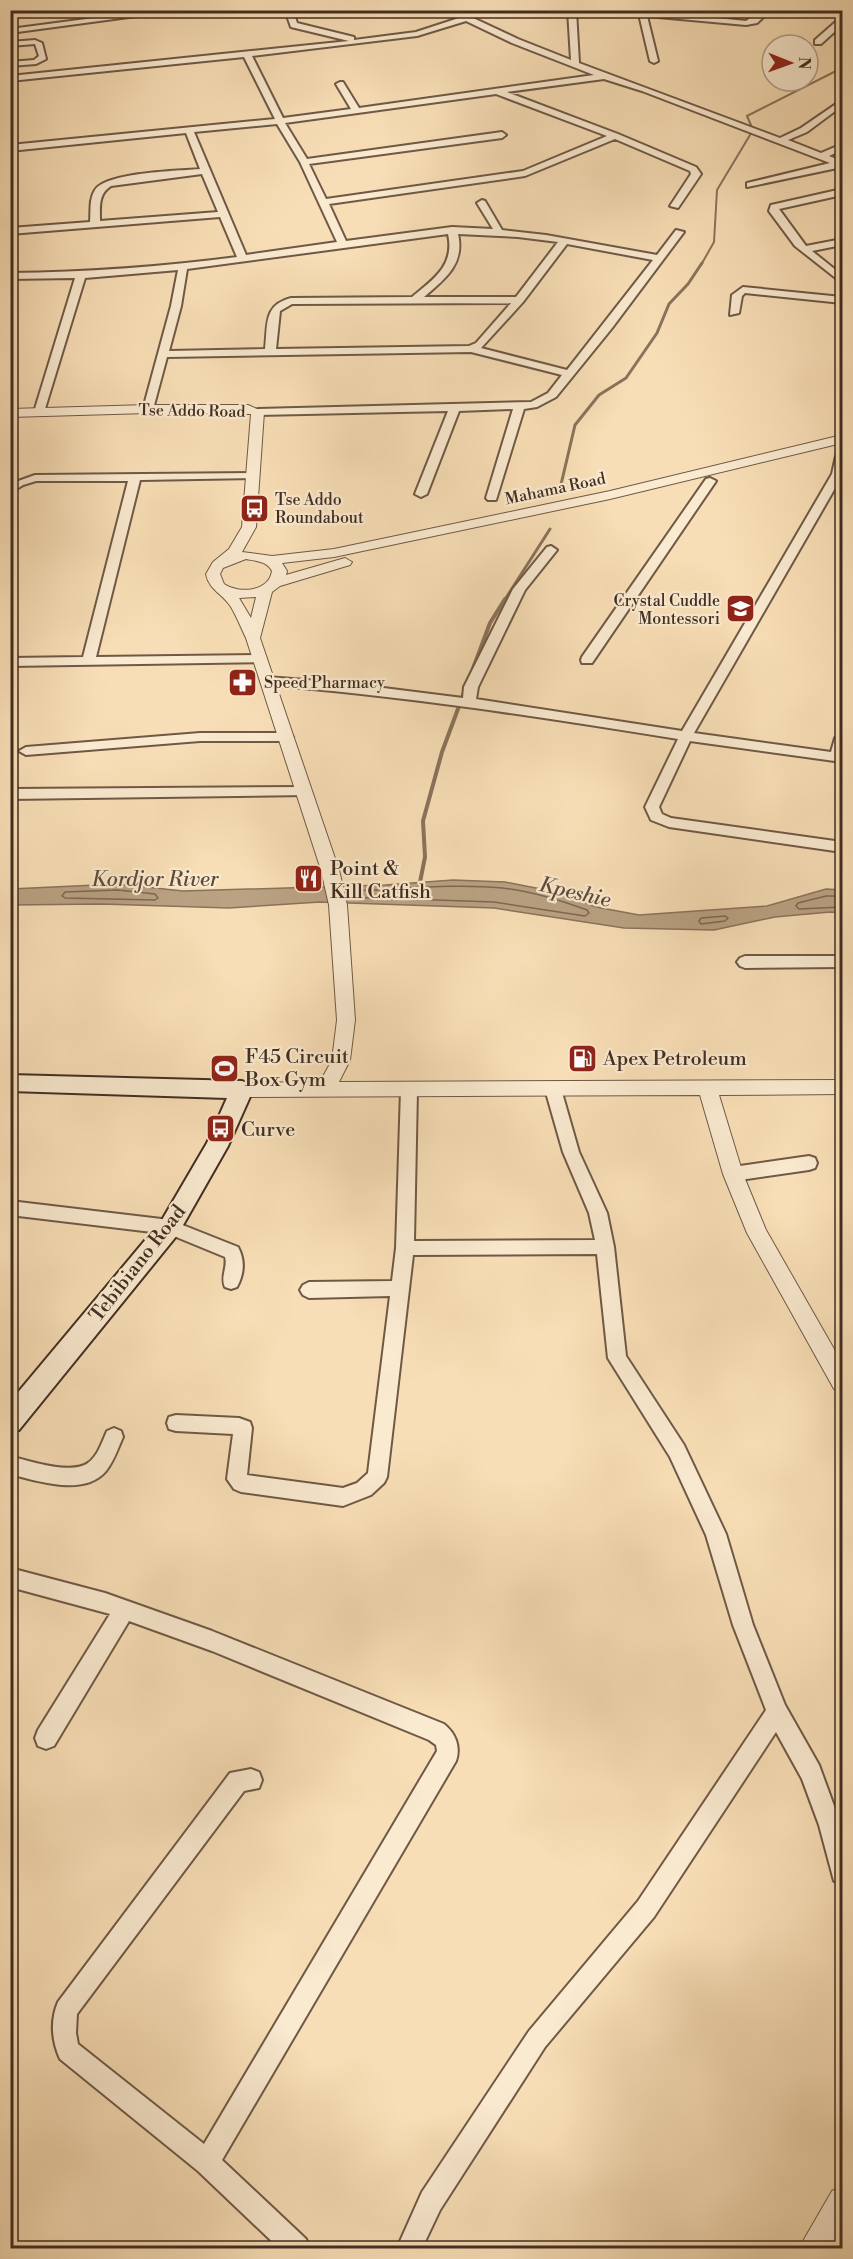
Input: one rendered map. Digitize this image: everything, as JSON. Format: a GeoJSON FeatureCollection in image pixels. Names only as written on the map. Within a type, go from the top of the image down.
{"type":"FeatureCollection","features":[{"type":"Feature","properties":{"kind":"main road"},"geometry":{"type":"LineString","coordinates":[[10,1083],[242,1090]]}},
{"type":"Feature","properties":{"kind":"main road","name":"Tebibiano Road"},"geometry":{"type":"LineString","coordinates":[[13,1415],[170,1227],[218,1146],[242,1090]]}},
{"type":"Feature","properties":{"kind":"street"},"geometry":{"type":"LineString","coordinates":[[10,31],[177,10]]}},
{"type":"Feature","properties":{"kind":"street"},"geometry":{"type":"LineString","coordinates":[[289,10],[294,25],[361,42]]}},
{"type":"Feature","properties":{"kind":"street"},"geometry":{"type":"LineString","coordinates":[[450,10],[515,41],[604,76],[645,89],[841,163]]}},
{"type":"Feature","properties":{"kind":"street"},"geometry":{"type":"LineString","coordinates":[[572,10],[575,63]]}},
{"type":"Feature","properties":{"kind":"street"},"geometry":{"type":"LineString","coordinates":[[654,61],[642,12],[746,23],[754,21],[767,10]]}},
{"type":"Feature","properties":{"kind":"street"},"geometry":{"type":"LineString","coordinates":[[10,79],[361,42],[417,34],[466,18]]}},
{"type":"Feature","properties":{"kind":"street"},"geometry":{"type":"LineString","coordinates":[[820,40],[843,21]]}},
{"type":"Feature","properties":{"kind":"street"},"geometry":{"type":"LineString","coordinates":[[10,44],[38,43],[43,57],[36,62],[10,64]]}},
{"type":"Feature","properties":{"kind":"street"},"geometry":{"type":"LineString","coordinates":[[248,54],[343,244]]}},
{"type":"Feature","properties":{"kind":"street"},"geometry":{"type":"LineString","coordinates":[[10,148],[280,121],[604,76]]}},
{"type":"Feature","properties":{"kind":"street"},"geometry":{"type":"LineString","coordinates":[[340,84],[356,110]]}},
{"type":"Feature","properties":{"kind":"street"},"geometry":{"type":"LineString","coordinates":[[498,92],[615,136],[696,171],[675,206]]}},
{"type":"Feature","properties":{"kind":"street"},"geometry":{"type":"LineString","coordinates":[[780,141],[804,130],[843,102]]}},
{"type":"Feature","properties":{"kind":"street"},"geometry":{"type":"LineString","coordinates":[[189,131],[242,258]]}},
{"type":"Feature","properties":{"kind":"street"},"geometry":{"type":"LineString","coordinates":[[304,162],[502,135]]}},
{"type":"Feature","properties":{"kind":"street"},"geometry":{"type":"LineString","coordinates":[[322,202],[525,173],[615,136]]}},
{"type":"Feature","properties":{"kind":"street"},"geometry":{"type":"LineString","coordinates":[[822,156],[843,147]]}},
{"type":"Feature","properties":{"kind":"street"},"geometry":{"type":"LineString","coordinates":[[750,185],[841,163]]}},
{"type":"Feature","properties":{"kind":"street"},"geometry":{"type":"LineString","coordinates":[[96,225],[98,190],[102,185],[116,181],[206,171]]}},
{"type":"Feature","properties":{"kind":"street"},"geometry":{"type":"LineString","coordinates":[[843,192],[774,207],[774,211],[805,249],[843,280]]}},
{"type":"Feature","properties":{"kind":"street"},"geometry":{"type":"LineString","coordinates":[[482,203],[498,230]]}},
{"type":"Feature","properties":{"kind":"street"},"geometry":{"type":"LineString","coordinates":[[10,231],[223,214]]}},
{"type":"Feature","properties":{"kind":"street"},"geometry":{"type":"LineString","coordinates":[[415,300],[446,273],[455,261],[456,243],[452,230]]}},
{"type":"Feature","properties":{"kind":"street"},"geometry":{"type":"LineString","coordinates":[[10,276],[81,275],[183,267],[452,230],[498,230],[660,258]]}},
{"type":"Feature","properties":{"kind":"street"},"geometry":{"type":"LineString","coordinates":[[258,412],[519,406],[543,402],[552,395],[569,374],[679,232]]}},
{"type":"Feature","properties":{"kind":"street"},"geometry":{"type":"LineString","coordinates":[[471,349],[480,345],[564,242]]}},
{"type":"Feature","properties":{"kind":"street"},"geometry":{"type":"LineString","coordinates":[[805,249],[843,242]]}},
{"type":"Feature","properties":{"kind":"street"},"geometry":{"type":"LineString","coordinates":[[148,409],[176,306],[183,267]]}},
{"type":"Feature","properties":{"kind":"street"},"geometry":{"type":"LineString","coordinates":[[39,412],[81,275]]}},
{"type":"Feature","properties":{"kind":"street"},"geometry":{"type":"LineString","coordinates":[[734,313],[737,295],[743,290],[843,300]]}},
{"type":"Feature","properties":{"kind":"street"},"geometry":{"type":"LineString","coordinates":[[270,353],[275,310],[280,304],[291,301],[519,300]]}},
{"type":"Feature","properties":{"kind":"street"},"geometry":{"type":"LineString","coordinates":[[162,354],[471,349],[569,374]]}},
{"type":"Feature","properties":{"kind":"street"},"geometry":{"type":"LineString","coordinates":[[492,498],[519,406]]}},
{"type":"Feature","properties":{"kind":"street"},"geometry":{"type":"LineString","coordinates":[[421,494],[456,407]]}},
{"type":"Feature","properties":{"kind":"street","name":"Tse Addo Road"},"geometry":{"type":"LineString","coordinates":[[10,413],[148,409],[258,412],[249,527],[235,551],[225,560]]}},
{"type":"Feature","properties":{"kind":"street","name":"Mahama Road"},"geometry":{"type":"LineString","coordinates":[[269,559],[334,553],[564,505],[843,439]]}},
{"type":"Feature","properties":{"kind":"street","name":"Mahama Road"},"geometry":{"type":"LineString","coordinates":[[278,582],[339,563],[843,450]]}},
{"type":"Feature","properties":{"kind":"street"},"geometry":{"type":"LineString","coordinates":[[843,456],[838,474],[686,736],[652,807],[656,817],[669,822],[843,847]]}},
{"type":"Feature","properties":{"kind":"street"},"geometry":{"type":"LineString","coordinates":[[10,490],[19,483],[35,478],[253,476]]}},
{"type":"Feature","properties":{"kind":"street"},"geometry":{"type":"LineString","coordinates":[[88,662],[135,477]]}},
{"type":"Feature","properties":{"kind":"street"},"geometry":{"type":"LineString","coordinates":[[587,660],[710,481]]}},
{"type":"Feature","properties":{"kind":"street"},"geometry":{"type":"LineString","coordinates":[[249,527],[269,559],[279,567],[281,574],[278,582],[265,591],[252,594],[227,592],[218,587],[213,580],[213,573],[217,566],[225,560],[246,555],[269,559]]}},
{"type":"Feature","properties":{"kind":"street"},"geometry":{"type":"LineString","coordinates":[[468,702],[471,687],[519,589],[551,550]]}},
{"type":"Feature","properties":{"kind":"street"},"geometry":{"type":"LineString","coordinates":[[253,638],[265,591]]}},
{"type":"Feature","properties":{"kind":"street"},"geometry":{"type":"LineString","coordinates":[[227,592],[238,607],[253,638],[330,870],[338,905],[346,1020],[342,1060],[326,1089]]}},
{"type":"Feature","properties":{"kind":"street"},"geometry":{"type":"LineString","coordinates":[[10,662],[260,659]]}},
{"type":"Feature","properties":{"kind":"street"},"geometry":{"type":"LineString","coordinates":[[267,681],[344,687],[468,702],[839,758],[843,738]]}},
{"type":"Feature","properties":{"kind":"street"},"geometry":{"type":"LineString","coordinates":[[26,751],[191,738],[286,737]]}},
{"type":"Feature","properties":{"kind":"street"},"geometry":{"type":"LineString","coordinates":[[10,794],[304,792]]}},
{"type":"Feature","properties":{"kind":"street"},"geometry":{"type":"LineString","coordinates":[[745,962],[843,962]]}},
{"type":"Feature","properties":{"kind":"street"},"geometry":{"type":"LineString","coordinates":[[242,1090],[843,1087]]}},
{"type":"Feature","properties":{"kind":"street"},"geometry":{"type":"LineString","coordinates":[[707,1088],[733,1174],[757,1233],[841,1374]]}},
{"type":"Feature","properties":{"kind":"street"},"geometry":{"type":"LineString","coordinates":[[554,1089],[571,1152],[598,1213],[605,1246],[617,1359],[677,1451],[716,1534],[743,1625],[777,1712],[812,1773],[830,1825],[843,1874]]}},
{"type":"Feature","properties":{"kind":"street"},"geometry":{"type":"LineString","coordinates":[[176,1423],[243,1428],[237,1479],[241,1484],[343,1497],[364,1489],[377,1477],[405,1248],[409,1090]]}},
{"type":"Feature","properties":{"kind":"street"},"geometry":{"type":"LineString","coordinates":[[733,1174],[809,1163]]}},
{"type":"Feature","properties":{"kind":"street"},"geometry":{"type":"LineString","coordinates":[[10,1208],[170,1227],[232,1252],[235,1262],[231,1282]]}},
{"type":"Feature","properties":{"kind":"street"},"geometry":{"type":"LineString","coordinates":[[405,1248],[605,1246]]}},
{"type":"Feature","properties":{"kind":"street"},"geometry":{"type":"LineString","coordinates":[[309,1290],[400,1288]]}},
{"type":"Feature","properties":{"kind":"street"},"geometry":{"type":"LineString","coordinates":[[10,1465],[41,1473],[71,1476],[94,1470],[100,1464],[114,1437]]}},
{"type":"Feature","properties":{"kind":"street"},"geometry":{"type":"LineString","coordinates":[[10,1577],[124,1610],[212,1641],[436,1732],[445,1739],[448,1753],[207,2162]]}},
{"type":"Feature","properties":{"kind":"street"},"geometry":{"type":"LineString","coordinates":[[46,1738],[124,1610]]}},
{"type":"Feature","properties":{"kind":"street"},"geometry":{"type":"LineString","coordinates":[[409,2248],[432,2201],[537,2038],[646,1909],[777,1712]]}},
{"type":"Feature","properties":{"kind":"street"},"geometry":{"type":"LineString","coordinates":[[251,1780],[238,1781],[66,2010],[64,2033],[68,2051],[207,2162],[297,2248]]}},
{"type":"Feature","properties":{"kind":"street"},"geometry":{"type":"LineString","coordinates":[[814,2248],[843,2201]]}},
{"type":"Feature","properties":{"kind":"water"},"geometry":{"type":"Polygon","coordinates":[[[453,880],[505,882],[556,892],[596,907],[639,915],[767,906],[826,889],[842,890],[842,913],[775,917],[714,930],[624,928],[494,908],[320,902],[229,908],[102,904],[11,905],[11,889],[118,884],[183,891],[385,885],[453,880]]]}},
{"type":"Feature","properties":{"kind":"waterway"},"geometry":{"type":"LineString","coordinates":[[701,265],[714,242],[717,190],[753,130],[747,116],[842,68]]}},
{"type":"Feature","properties":{"kind":"waterway"},"geometry":{"type":"LineString","coordinates":[[559,493],[575,425],[599,395],[626,378],[657,333],[669,304],[688,284],[702,263]]}},
{"type":"Feature","properties":{"kind":"waterway"},"geometry":{"type":"LineString","coordinates":[[504,601],[550,529]]}},
{"type":"Feature","properties":{"kind":"waterway"},"geometry":{"type":"LineString","coordinates":[[471,674],[490,623],[505,599]]}},
{"type":"Feature","properties":{"kind":"waterway"},"geometry":{"type":"LineString","coordinates":[[419,887],[425,857],[423,821],[442,752],[465,690]]}},
{"type":"Feature","properties":{"kind":"place","name":"Tse Addo Roundabout"},"geometry":{"type":"Point","coordinates":[254,508]}},
{"type":"Feature","properties":{"kind":"place","name":"Crystal Cuddle Montessori"},"geometry":{"type":"Point","coordinates":[741,609]}},
{"type":"Feature","properties":{"kind":"place","name":"Speed Pharmacy"},"geometry":{"type":"Point","coordinates":[243,682]}},
{"type":"Feature","properties":{"kind":"place","name":"Point & Kill Catfish"},"geometry":{"type":"Point","coordinates":[309,879]}},
{"type":"Feature","properties":{"kind":"place","name":"Apex Petroleum"},"geometry":{"type":"Point","coordinates":[582,1058]}},
{"type":"Feature","properties":{"kind":"place","name":"F45 Circuit Box Gym"},"geometry":{"type":"Point","coordinates":[224,1068]}},
{"type":"Feature","properties":{"kind":"place","name":"Curve"},"geometry":{"type":"Point","coordinates":[220,1129]}},
{"type":"Feature","properties":{"kind":"water label","name":"Kordjor River"},"geometry":{"type":"Point","coordinates":[155,879]}},
{"type":"Feature","properties":{"kind":"water label","name":"Kpeshie"},"geometry":{"type":"Point","coordinates":[575,892]}}]}
